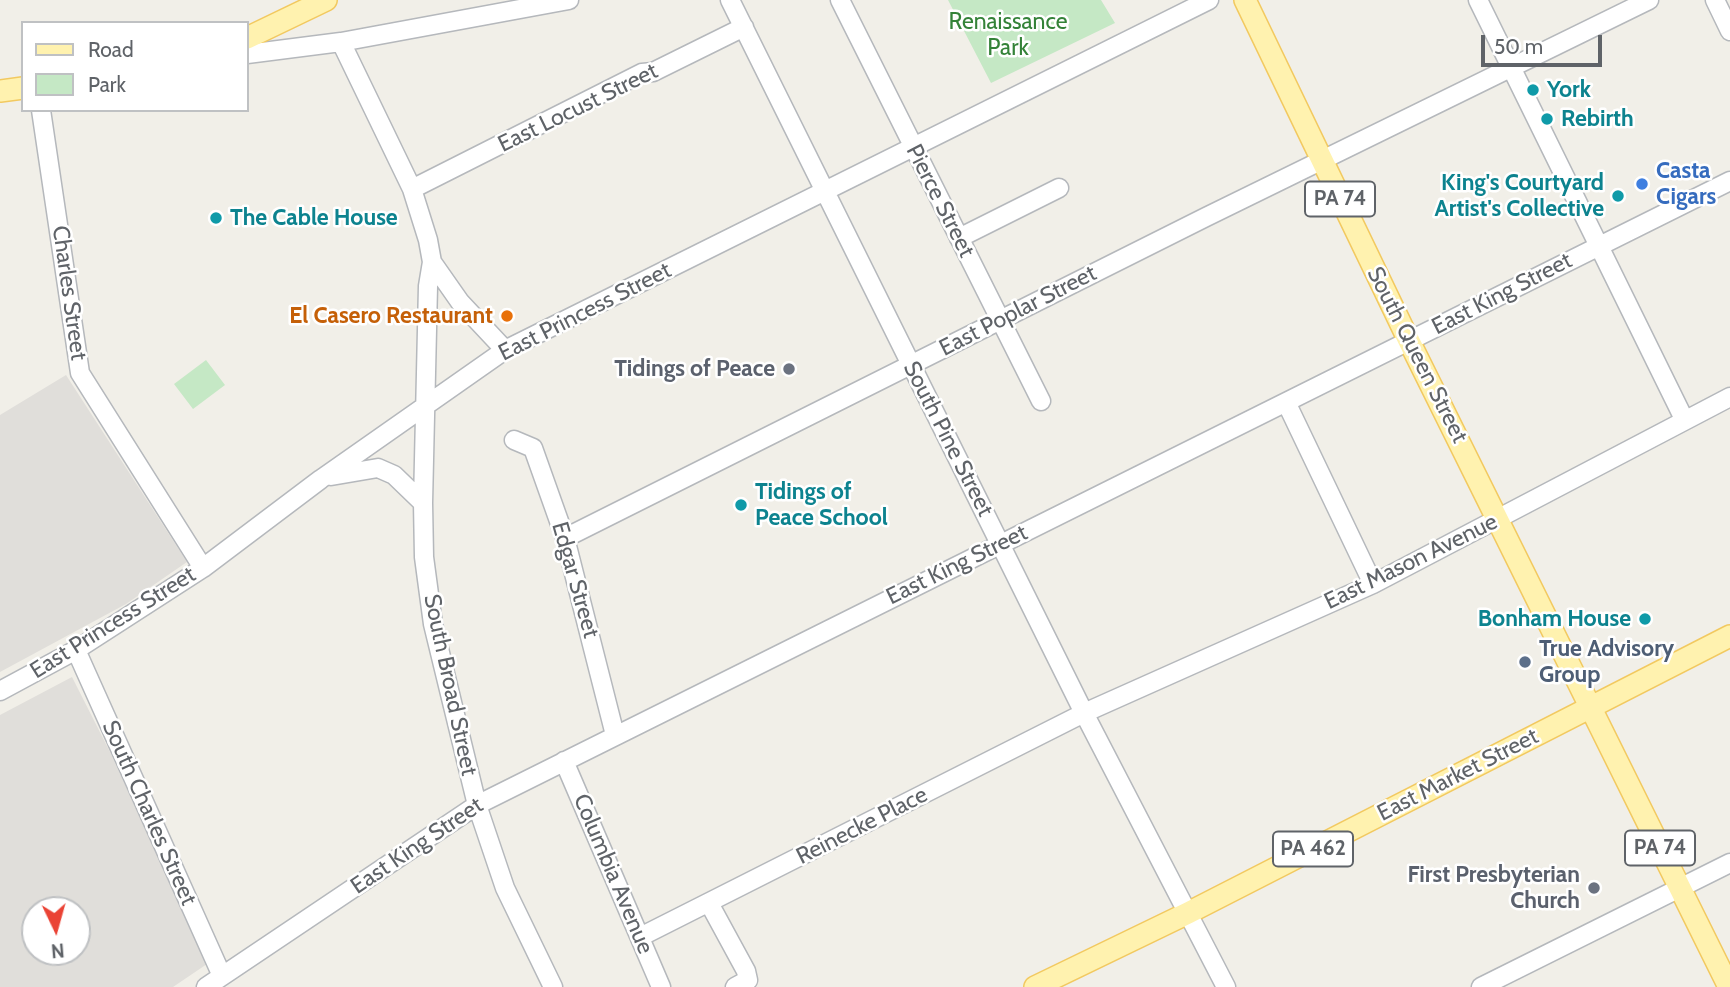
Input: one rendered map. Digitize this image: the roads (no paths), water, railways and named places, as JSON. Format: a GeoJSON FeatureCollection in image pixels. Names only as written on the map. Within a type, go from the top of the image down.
{"type":"FeatureCollection","features":[{"type":"Feature","properties":{"kind":"main road","name":"South Queen Street"},"geometry":{"type":"LineString","coordinates":[[1245,0],[1321,161],[1590,709]]}},
{"type":"Feature","properties":{"kind":"main road"},"geometry":{"type":"LineString","coordinates":[[248,38],[322,1]]}},
{"type":"Feature","properties":{"kind":"main road"},"geometry":{"type":"LineString","coordinates":[[0,92],[21,88]]}},
{"type":"Feature","properties":{"kind":"main road","name":"East Market Street"},"geometry":{"type":"LineString","coordinates":[[1035,987],[1188,913],[1730,636]]}},
{"type":"Feature","properties":{"kind":"main road","name":"PA 74"},"geometry":{"type":"LineString","coordinates":[[1590,709],[1728,987]]}},
{"type":"Feature","properties":{"kind":"street"},"geometry":{"type":"LineString","coordinates":[[248,54],[341,43],[569,0]]}},
{"type":"Feature","properties":{"kind":"street","name":"South Pine Street"},"geometry":{"type":"LineString","coordinates":[[730,0],[1084,713],[1226,987]]}},
{"type":"Feature","properties":{"kind":"street","name":"Pierce Street"},"geometry":{"type":"LineString","coordinates":[[840,0],[1041,401]]}},
{"type":"Feature","properties":{"kind":"street","name":"East Princess Street"},"geometry":{"type":"LineString","coordinates":[[0,691],[76,650],[203,568],[321,479],[505,350],[1209,0]]}},
{"type":"Feature","properties":{"kind":"street"},"geometry":{"type":"LineString","coordinates":[[1478,0],[1684,419]]}},
{"type":"Feature","properties":{"kind":"street","name":"East Poplar Street"},"geometry":{"type":"LineString","coordinates":[[565,538],[1649,0]]}},
{"type":"Feature","properties":{"kind":"street"},"geometry":{"type":"LineString","coordinates":[[1715,0],[1730,31]]}},
{"type":"Feature","properties":{"kind":"street","name":"East Locust Street"},"geometry":{"type":"LineString","coordinates":[[412,189],[642,73],[653,72],[744,27]]}},
{"type":"Feature","properties":{"kind":"street"},"geometry":{"type":"LineString","coordinates":[[341,43],[422,215],[432,262],[428,286],[424,408]]}},
{"type":"Feature","properties":{"kind":"street","name":"Charles Street"},"geometry":{"type":"LineString","coordinates":[[41,112],[80,373],[203,568]]}},
{"type":"Feature","properties":{"kind":"street","name":"East King Street"},"geometry":{"type":"LineString","coordinates":[[206,987],[477,805],[1730,181]]}},
{"type":"Feature","properties":{"kind":"street"},"geometry":{"type":"LineString","coordinates":[[959,238],[1059,188]]}},
{"type":"Feature","properties":{"kind":"street"},"geometry":{"type":"LineString","coordinates":[[432,262],[466,309],[505,350]]}},
{"type":"Feature","properties":{"kind":"street","name":"East Mason Avenue"},"geometry":{"type":"LineString","coordinates":[[1084,713],[1373,584],[1730,397]]}},
{"type":"Feature","properties":{"kind":"street"},"geometry":{"type":"LineString","coordinates":[[1286,402],[1373,584]]}},
{"type":"Feature","properties":{"kind":"street","name":"South Broad Street"},"geometry":{"type":"LineString","coordinates":[[424,408],[424,557],[433,624],[477,805],[505,888],[554,987]]}},
{"type":"Feature","properties":{"kind":"street","name":"Edgar Street"},"geometry":{"type":"LineString","coordinates":[[514,440],[533,447],[565,538],[615,735]]}},
{"type":"Feature","properties":{"kind":"street"},"geometry":{"type":"LineString","coordinates":[[321,479],[378,468],[394,475],[423,503]]}},
{"type":"Feature","properties":{"kind":"street","name":"South Charles Street"},"geometry":{"type":"LineString","coordinates":[[76,650],[222,976]]}},
{"type":"Feature","properties":{"kind":"street","name":"Reinecke Place"},"geometry":{"type":"LineString","coordinates":[[640,937],[1084,713]]}},
{"type":"Feature","properties":{"kind":"street","name":"Columbia Avenue"},"geometry":{"type":"LineString","coordinates":[[564,761],[661,987]]}},
{"type":"Feature","properties":{"kind":"street"},"geometry":{"type":"LineString","coordinates":[[1481,987],[1730,863]]}},
{"type":"Feature","properties":{"kind":"street"},"geometry":{"type":"LineString","coordinates":[[709,903],[746,971],[748,979],[735,987]]}},
{"type":"Feature","properties":{"kind":"place","name":"York"},"geometry":{"type":"Point","coordinates":[1533,90]}},
{"type":"Feature","properties":{"kind":"place","name":"Rebirth"},"geometry":{"type":"Point","coordinates":[1547,119]}},
{"type":"Feature","properties":{"kind":"place","name":"Casta Cigars"},"geometry":{"type":"Point","coordinates":[1642,184]}},
{"type":"Feature","properties":{"kind":"place","name":"King's Courtyard Artist's Collective"},"geometry":{"type":"Point","coordinates":[1618,196]}},
{"type":"Feature","properties":{"kind":"place","name":"The Cable House"},"geometry":{"type":"Point","coordinates":[216,218]}},
{"type":"Feature","properties":{"kind":"place","name":"El Casero Restaurant"},"geometry":{"type":"Point","coordinates":[507,316]}},
{"type":"Feature","properties":{"kind":"place","name":"Tidings of Peace"},"geometry":{"type":"Point","coordinates":[789,369]}},
{"type":"Feature","properties":{"kind":"place","name":"Tidings of Peace School"},"geometry":{"type":"Point","coordinates":[741,505]}},
{"type":"Feature","properties":{"kind":"place","name":"Bonham House"},"geometry":{"type":"Point","coordinates":[1645,619]}},
{"type":"Feature","properties":{"kind":"place","name":"True Advisory Group"},"geometry":{"type":"Point","coordinates":[1525,662]}},
{"type":"Feature","properties":{"kind":"place","name":"First Presbyterian Church"},"geometry":{"type":"Point","coordinates":[1594,888]}},
{"type":"Feature","properties":{"kind":"park label","name":"Renaissance Park"},"geometry":{"type":"Point","coordinates":[1008,35]}}]}
